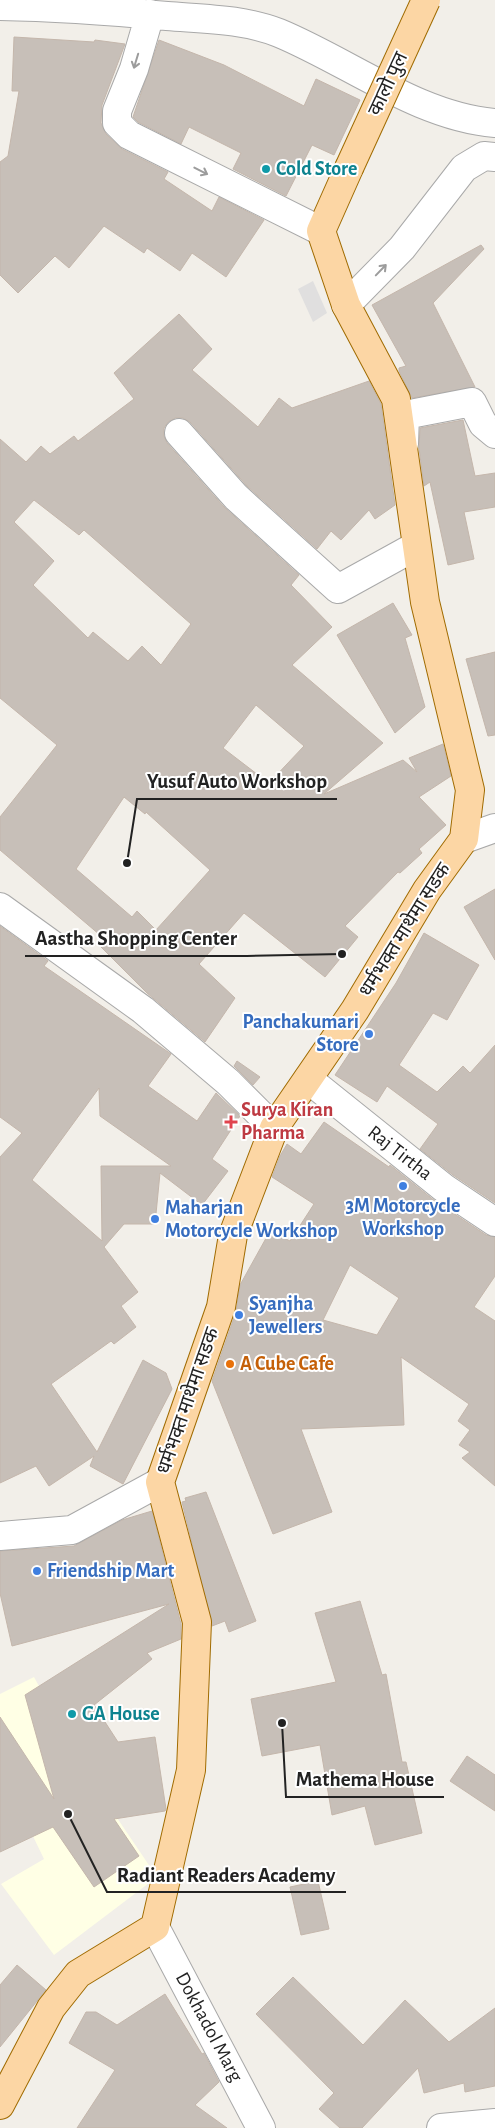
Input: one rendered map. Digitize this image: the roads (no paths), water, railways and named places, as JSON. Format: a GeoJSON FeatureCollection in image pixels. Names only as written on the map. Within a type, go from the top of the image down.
{"type":"FeatureCollection","features":[{"type":"Feature","properties":{"kind":"main road","name":"कालो पुल"},"geometry":{"type":"LineString","coordinates":[[320,232],[426,0]]}},
{"type":"Feature","properties":{"kind":"main road"},"geometry":{"type":"LineString","coordinates":[[320,232],[346,305],[396,399],[404,446],[416,546],[426,602],[470,790],[464,839]]}},
{"type":"Feature","properties":{"kind":"main road","name":"धर्मभक्त माथेमा सडक"},"geometry":{"type":"LineString","coordinates":[[156,1927],[191,1770],[197,1622],[160,1482],[221,1307],[232,1235],[274,1128],[356,1010],[427,890],[464,839]]}},
{"type":"Feature","properties":{"kind":"main road"},"geometry":{"type":"LineString","coordinates":[[0,2105],[51,2008],[78,1974],[156,1927]]}},
{"type":"Feature","properties":{"kind":"street"},"geometry":{"type":"LineString","coordinates":[[0,6],[85,8],[225,20],[278,33],[432,107],[475,122],[495,123]]}},
{"type":"Feature","properties":{"kind":"street"},"geometry":{"type":"LineString","coordinates":[[150,14],[134,69],[117,111],[117,124],[129,135],[320,232]]}},
{"type":"Feature","properties":{"kind":"street"},"geometry":{"type":"LineString","coordinates":[[346,305],[402,248],[464,168],[484,156],[495,157]]}},
{"type":"Feature","properties":{"kind":"street"},"geometry":{"type":"LineString","coordinates":[[404,446],[405,415],[472,402],[483,424],[495,434]]}},
{"type":"Feature","properties":{"kind":"street"},"geometry":{"type":"LineString","coordinates":[[179,433],[236,497],[338,589],[416,546]]}},
{"type":"Feature","properties":{"kind":"street"},"geometry":{"type":"LineString","coordinates":[[464,839],[495,828]]}},
{"type":"Feature","properties":{"kind":"street"},"geometry":{"type":"LineString","coordinates":[[0,907],[143,1010],[228,1082],[274,1128]]}},
{"type":"Feature","properties":{"kind":"street","name":"Raj Tirtha"},"geometry":{"type":"LineString","coordinates":[[308,1079],[444,1188],[495,1222]]}},
{"type":"Feature","properties":{"kind":"street"},"geometry":{"type":"LineString","coordinates":[[0,1536],[72,1530],[160,1482]]}},
{"type":"Feature","properties":{"kind":"street","name":"Dokhadol Marg"},"geometry":{"type":"LineString","coordinates":[[156,1927],[262,2128]]}},
{"type":"Feature","properties":{"kind":"street"},"geometry":{"type":"LineString","coordinates":[[441,2128],[495,2123]]}},
{"type":"Feature","properties":{"kind":"place","name":"Cold Store"},"geometry":{"type":"Point","coordinates":[266,169]}},
{"type":"Feature","properties":{"kind":"place","name":"Yusuf Auto Workshop"},"geometry":{"type":"Point","coordinates":[127,863]}},
{"type":"Feature","properties":{"kind":"place","name":"Aastha Shopping Center"},"geometry":{"type":"Point","coordinates":[342,954]}},
{"type":"Feature","properties":{"kind":"place","name":"Panchakumari Store"},"geometry":{"type":"Point","coordinates":[369,1034]}},
{"type":"Feature","properties":{"kind":"place","name":"Surya Kiran Pharma"},"geometry":{"type":"Point","coordinates":[231,1122]}},
{"type":"Feature","properties":{"kind":"place","name":"3M Motorcycle Workshop"},"geometry":{"type":"Point","coordinates":[403,1186]}},
{"type":"Feature","properties":{"kind":"place","name":"Maharjan Motorcycle Workshop"},"geometry":{"type":"Point","coordinates":[155,1219]}},
{"type":"Feature","properties":{"kind":"place","name":"Syanjha Jewellers"},"geometry":{"type":"Point","coordinates":[239,1315]}},
{"type":"Feature","properties":{"kind":"place","name":"A Cube Cafe"},"geometry":{"type":"Point","coordinates":[230,1364]}},
{"type":"Feature","properties":{"kind":"place","name":"Friendship Mart"},"geometry":{"type":"Point","coordinates":[37,1571]}},
{"type":"Feature","properties":{"kind":"place","name":"GA House"},"geometry":{"type":"Point","coordinates":[72,1714]}},
{"type":"Feature","properties":{"kind":"place","name":"Mathema House"},"geometry":{"type":"Point","coordinates":[282,1723]}},
{"type":"Feature","properties":{"kind":"place","name":"Radiant Readers Academy"},"geometry":{"type":"Point","coordinates":[68,1814]}}]}
